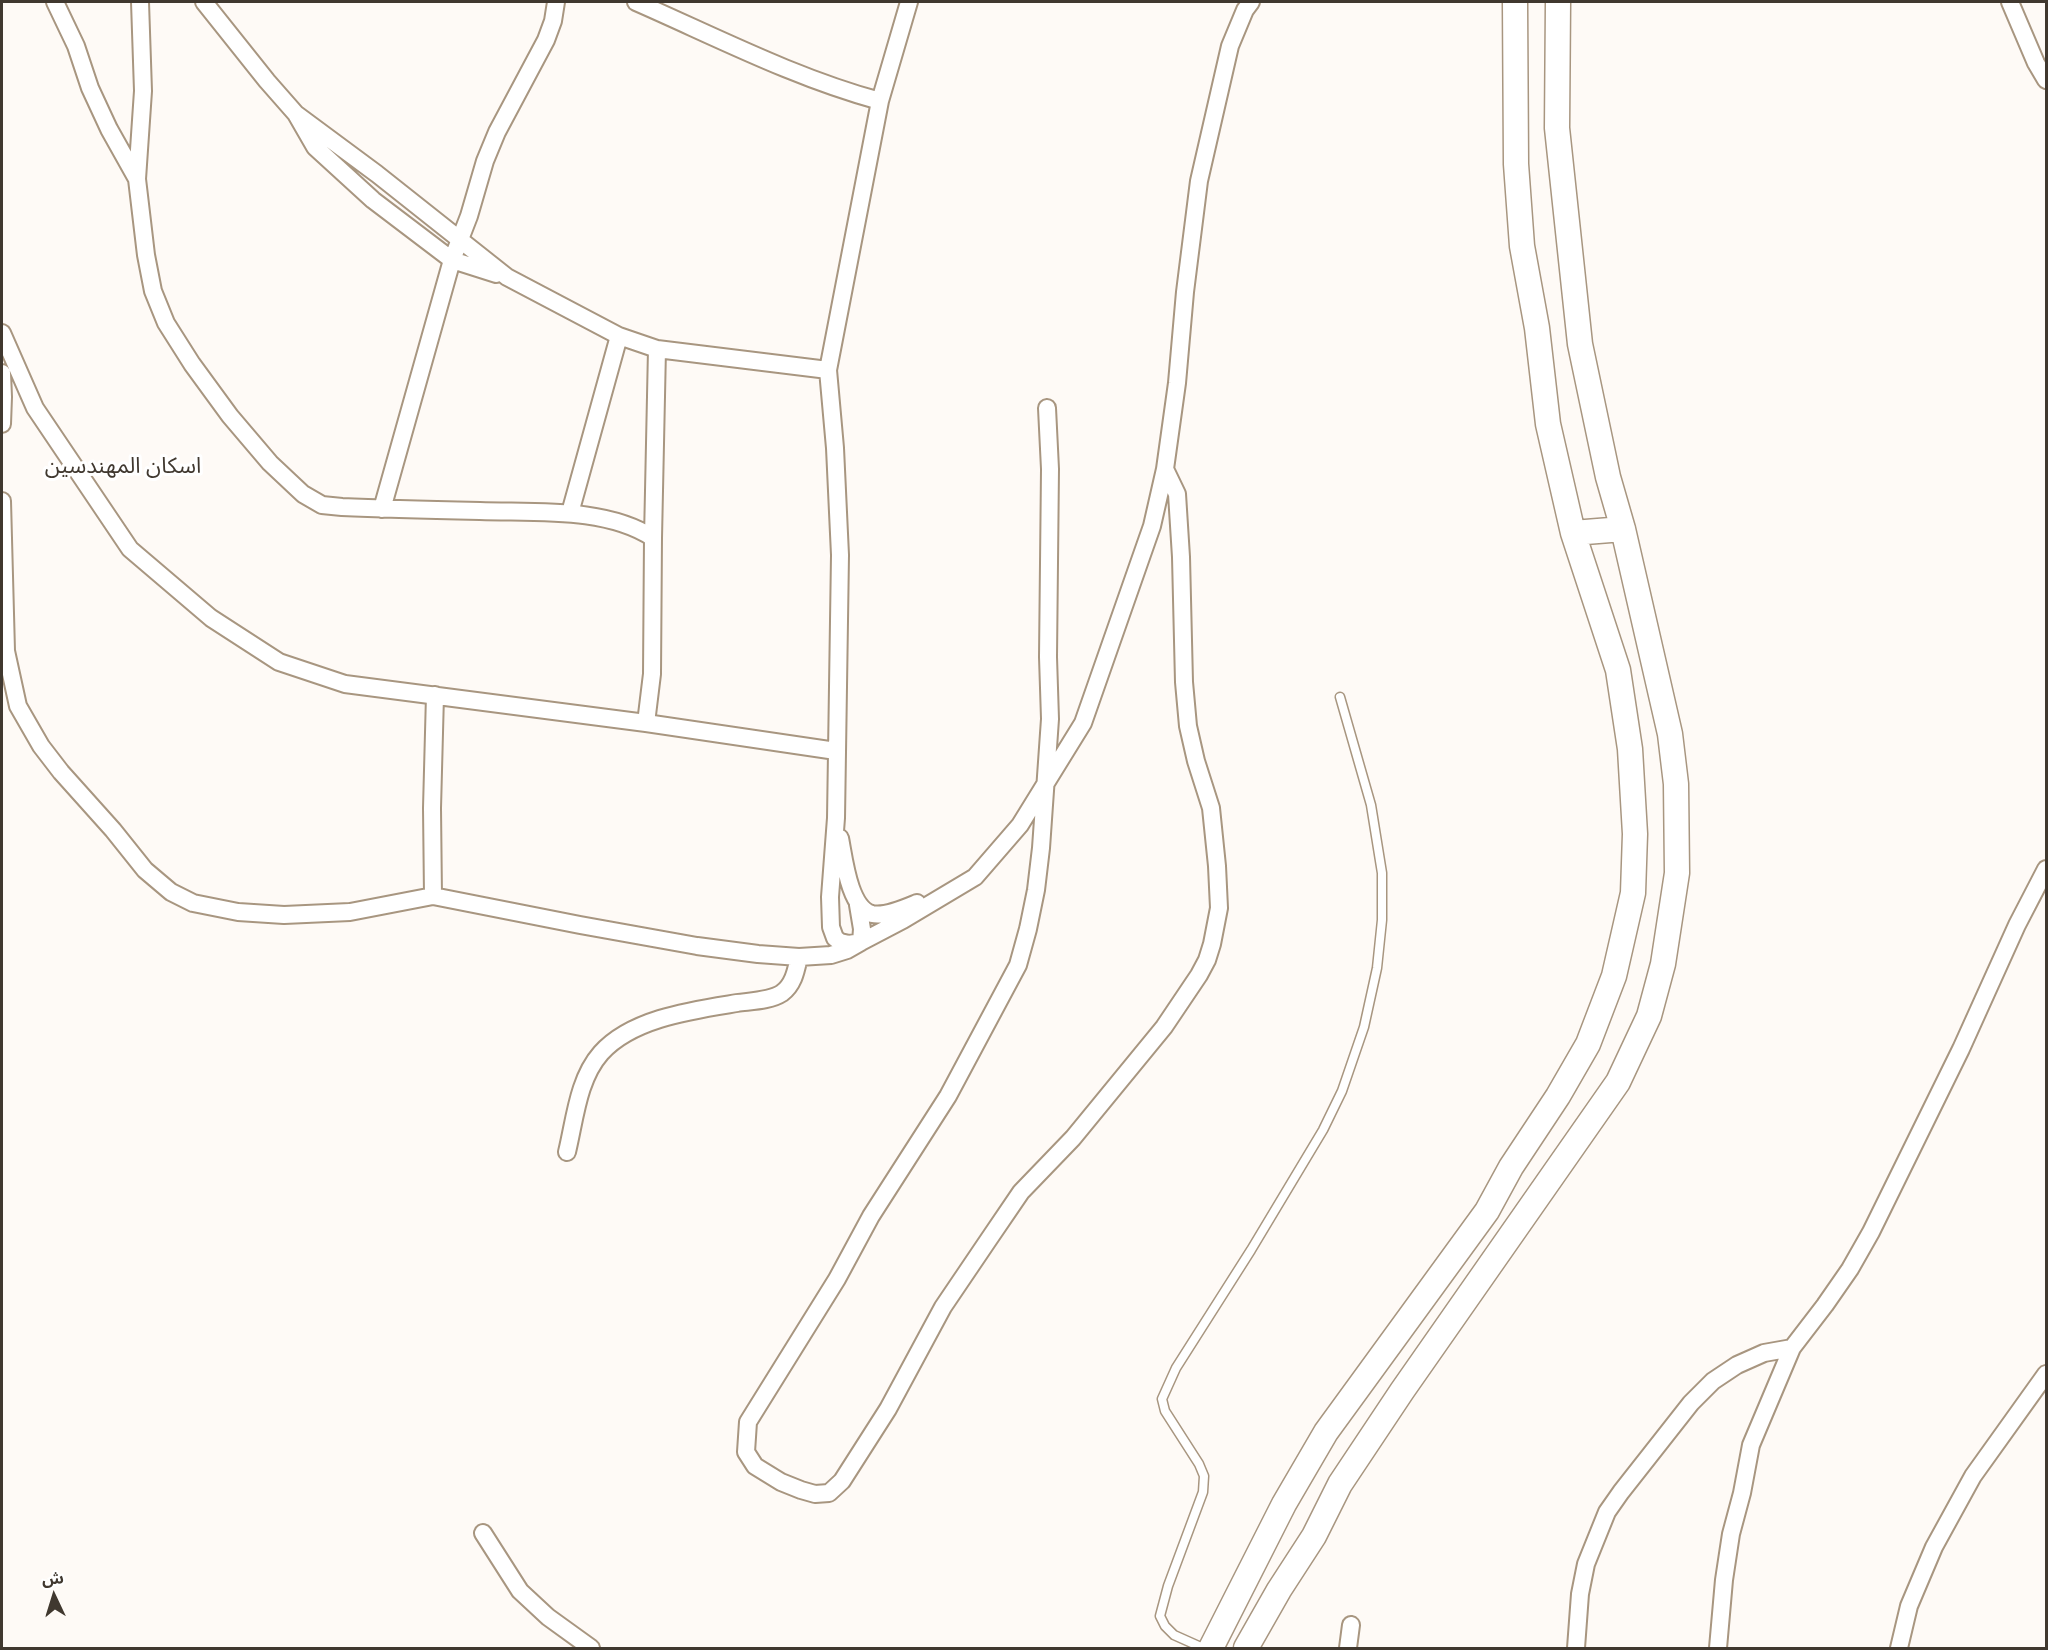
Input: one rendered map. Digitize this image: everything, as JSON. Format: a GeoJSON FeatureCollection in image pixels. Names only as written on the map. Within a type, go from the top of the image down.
{"type":"FeatureCollection","features":[{"type":"Feature","properties":{"kind":"main road"},"geometry":{"type":"LineString","coordinates":[[1211,1648],[1284,1504],[1326,1432],[1487,1211],[1511,1167],[1558,1096],[1588,1044],[1614,976],[1633,893],[1635,834],[1630,749],[1618,670],[1573,533],[1548,424],[1537,328],[1522,246],[1516,164],[1515,2]]}},
{"type":"Feature","properties":{"kind":"main road"},"geometry":{"type":"LineString","coordinates":[[1246,1648],[1279,1590],[1314,1536],[1340,1484],[1402,1391],[1618,1082],[1649,1016],[1663,964],[1677,873],[1676,784],[1670,734],[1623,529],[1608,477],[1580,344],[1557,128],[1558,2]]}},
{"type":"Feature","properties":{"kind":"main road"},"geometry":{"type":"LineString","coordinates":[[1573,533],[1623,529]]}},
{"type":"Feature","properties":{"kind":"street"},"geometry":{"type":"LineString","coordinates":[[55,2],[76,46],[90,88],[137,179]]}},
{"type":"Feature","properties":{"kind":"street"},"geometry":{"type":"LineString","coordinates":[[140,2],[143,91],[137,179],[146,255],[153,291],[166,323],[192,364],[230,416],[270,463],[303,494],[322,504],[382,509],[570,513],[626,525],[639,529],[654,538]]}},
{"type":"Feature","properties":{"kind":"street"},"geometry":{"type":"LineString","coordinates":[[204,2],[296,114],[315,147],[373,200],[452,260],[507,277]]}},
{"type":"Feature","properties":{"kind":"street"},"geometry":{"type":"LineString","coordinates":[[382,509],[452,260],[460,242],[485,161],[497,132],[546,40],[553,21],[556,2]]}},
{"type":"Feature","properties":{"kind":"street"},"geometry":{"type":"LineString","coordinates":[[636,2],[802,76],[880,101]]}},
{"type":"Feature","properties":{"kind":"street"},"geometry":{"type":"LineString","coordinates":[[799,957],[822,947],[828,939],[831,927],[831,886],[836,818],[840,555],[836,448],[828,370],[880,101],[909,2]]}},
{"type":"Feature","properties":{"kind":"street"},"geometry":{"type":"LineString","coordinates":[[2,501],[6,651],[18,706],[41,746],[61,772],[145,870],[171,892],[193,903],[237,912],[284,915],[350,912],[433,896],[698,946],[758,954],[799,957],[831,955],[847,950],[941,899],[975,877],[1020,825],[1083,723],[1152,526],[1165,469],[1177,383],[1185,292],[1199,181],[1230,46],[1245,10],[1251,2]]}},
{"type":"Feature","properties":{"kind":"street"},"geometry":{"type":"LineString","coordinates":[[2010,2],[2036,63],[2046,80]]}},
{"type":"Feature","properties":{"kind":"street"},"geometry":{"type":"LineString","coordinates":[[296,114],[377,174],[507,277],[619,336],[657,349],[828,370]]}},
{"type":"Feature","properties":{"kind":"street"},"geometry":{"type":"LineString","coordinates":[[2,333],[35,408],[130,549],[211,618],[279,662],[345,684],[646,723],[836,751]]}},
{"type":"Feature","properties":{"kind":"street"},"geometry":{"type":"LineString","coordinates":[[570,513],[619,336]]}},
{"type":"Feature","properties":{"kind":"street"},"geometry":{"type":"LineString","coordinates":[[646,723],[652,674],[657,349]]}},
{"type":"Feature","properties":{"kind":"street"},"geometry":{"type":"LineString","coordinates":[[2,373],[2,424]]}},
{"type":"Feature","properties":{"kind":"street"},"geometry":{"type":"LineString","coordinates":[[1047,408],[1050,469],[1048,657],[1050,718],[1036,890],[1018,965],[948,1096],[871,1216],[837,1279],[748,1422],[746,1452],[755,1466],[781,1482],[801,1490],[815,1494],[829,1493],[842,1481],[888,1409],[943,1307],[988,1239],[1021,1192],[1073,1138],[1164,1027],[1207,960],[1219,908],[1217,866],[1211,807],[1188,726],[1184,682],[1177,494],[1165,469]]}},
{"type":"Feature","properties":{"kind":"street"},"geometry":{"type":"LineString","coordinates":[[433,896],[432,808],[435,695]]}},
{"type":"Feature","properties":{"kind":"street"},"geometry":{"type":"LineString","coordinates":[[836,818],[853,894],[858,905],[862,929],[861,942]]}},
{"type":"Feature","properties":{"kind":"street"},"geometry":{"type":"LineString","coordinates":[[1718,1648],[1731,1534],[1751,1445],[1792,1348],[1850,1269],[1871,1232],[1961,1049],[2017,925],[2046,869]]}},
{"type":"Feature","properties":{"kind":"street"},"geometry":{"type":"LineString","coordinates":[[858,905],[866,912],[879,915],[935,897],[975,877]]}},
{"type":"Feature","properties":{"kind":"street"},"geometry":{"type":"LineString","coordinates":[[831,927],[835,938],[840,942],[849,944],[861,942]]}},
{"type":"Feature","properties":{"kind":"street"},"geometry":{"type":"LineString","coordinates":[[567,1152],[584,1081],[600,1054],[620,1036],[646,1024],[695,1010],[765,999],[781,994],[792,982],[799,957]]}},
{"type":"Feature","properties":{"kind":"street"},"geometry":{"type":"LineString","coordinates":[[1576,1648],[1580,1594],[1586,1564],[1606,1512],[1691,1403],[1713,1381],[1737,1365],[1764,1353],[1792,1348]]}},
{"type":"Feature","properties":{"kind":"street"},"geometry":{"type":"LineString","coordinates":[[1899,1648],[1909,1606],[1934,1547],[1973,1476],[2046,1374]]}},
{"type":"Feature","properties":{"kind":"street"},"geometry":{"type":"LineString","coordinates":[[483,1533],[520,1591],[548,1617],[591,1648]]}},
{"type":"Feature","properties":{"kind":"street"},"geometry":{"type":"LineString","coordinates":[[1348,1648],[1352,1625]]}},
{"type":"Feature","properties":{"kind":"lane"},"geometry":{"type":"LineString","coordinates":[[1203,1648],[1173,1635],[1160,1616],[1168,1586],[1203,1492],[1204,1476],[1199,1464],[1165,1411],[1162,1399],[1176,1368],[1251,1250],[1323,1130],[1342,1091],[1364,1027],[1378,958],[1382,920],[1382,873],[1371,805],[1340,697]]}},
{"type":"Feature","properties":{"kind":"district","name":"اسكان المهندسين"},"geometry":{"type":"Point","coordinates":[123,467]}}]}
